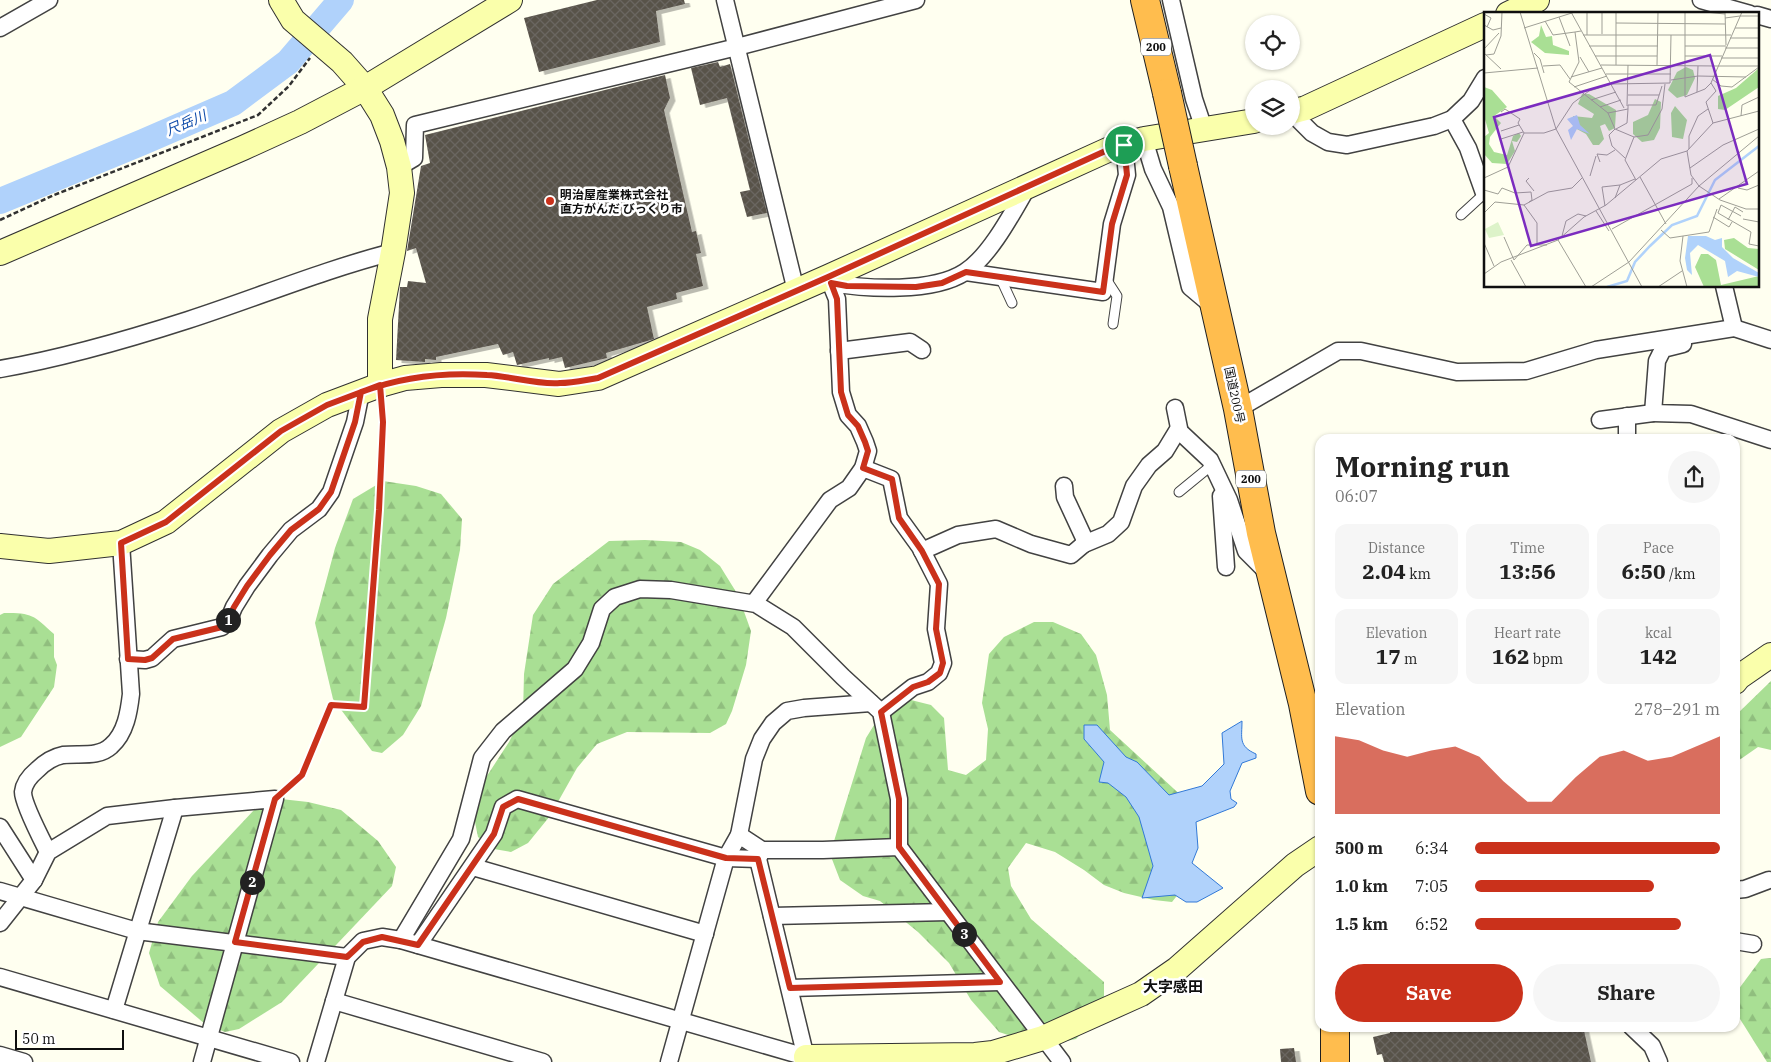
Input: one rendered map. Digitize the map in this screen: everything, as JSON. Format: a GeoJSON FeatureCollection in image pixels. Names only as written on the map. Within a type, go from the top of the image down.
{"type":"FeatureCollection","features":[{"type":"Feature","properties":{"kind":"highway","name":"国道200号"},"geometry":{"type":"LineString","coordinates":[[1145,0],[1238,409],[1262,533],[1303,704],[1315,766]]}},
{"type":"Feature","properties":{"kind":"highway"},"geometry":{"type":"LineString","coordinates":[[1335,1032],[1335,1062]]}},
{"type":"Feature","properties":{"kind":"street"},"geometry":{"type":"LineString","coordinates":[[0,28],[49,0]]}},
{"type":"Feature","properties":{"kind":"street"},"geometry":{"type":"LineString","coordinates":[[128,659],[145,660],[152,658],[173,639],[222,627],[247,586],[270,555],[291,530],[319,509],[331,492],[355,422],[371,388],[380,319],[402,193],[399,167],[382,115],[365,88],[342,62],[293,20],[281,0]]}},
{"type":"Feature","properties":{"kind":"street"},"geometry":{"type":"LineString","coordinates":[[0,253],[243,148],[365,88],[510,0]]}},
{"type":"Feature","properties":{"kind":"street"},"geometry":{"type":"LineString","coordinates":[[725,0],[796,291]]}},
{"type":"Feature","properties":{"kind":"street"},"geometry":{"type":"LineString","coordinates":[[399,167],[414,158],[415,125],[737,47],[916,0]]}},
{"type":"Feature","properties":{"kind":"street"},"geometry":{"type":"LineString","coordinates":[[1171,0],[1194,99],[1204,129]]}},
{"type":"Feature","properties":{"kind":"street"},"geometry":{"type":"LineString","coordinates":[[1513,12],[1537,0]]}},
{"type":"Feature","properties":{"kind":"street"},"geometry":{"type":"LineString","coordinates":[[1701,0],[1720,10],[1735,12]]}},
{"type":"Feature","properties":{"kind":"street"},"geometry":{"type":"LineString","coordinates":[[1758,16],[1771,19]]}},
{"type":"Feature","properties":{"kind":"street"},"geometry":{"type":"LineString","coordinates":[[1300,110],[1484,25]]}},
{"type":"Feature","properties":{"kind":"street"},"geometry":{"type":"LineString","coordinates":[[1300,121],[1320,138],[1328,142],[1347,145],[1434,126],[1452,119],[1471,101],[1484,80]]}},
{"type":"Feature","properties":{"kind":"street"},"geometry":{"type":"LineString","coordinates":[[1452,119],[1468,148],[1484,193]]}},
{"type":"Feature","properties":{"kind":"street"},"geometry":{"type":"LineString","coordinates":[[0,546],[48,552],[121,543],[166,522],[281,431],[327,405],[371,388],[405,378],[441,376],[486,375],[559,384],[598,378],[796,291],[829,280],[1112,148],[1134,142],[1245,122]]}},
{"type":"Feature","properties":{"kind":"street"},"geometry":{"type":"LineString","coordinates":[[966,272],[1103,292],[1112,224],[1127,175],[1134,142]]}},
{"type":"Feature","properties":{"kind":"street"},"geometry":{"type":"LineString","coordinates":[[1134,142],[1153,169],[1171,207],[1190,287],[1215,308]]}},
{"type":"Feature","properties":{"kind":"street"},"geometry":{"type":"LineString","coordinates":[[829,280],[847,286],[916,287],[942,283],[966,272],[1002,231],[1028,186]]}},
{"type":"Feature","properties":{"kind":"street"},"geometry":{"type":"LineString","coordinates":[[0,369],[94,349],[188,320],[348,264],[393,252]]}},
{"type":"Feature","properties":{"kind":"street"},"geometry":{"type":"LineString","coordinates":[[754,603],[830,500],[849,488],[863,468],[868,451],[858,426],[848,415],[841,392],[837,299],[829,280]]}},
{"type":"Feature","properties":{"kind":"street"},"geometry":{"type":"LineString","coordinates":[[1724,288],[1734,328]]}},
{"type":"Feature","properties":{"kind":"street"},"geometry":{"type":"LineString","coordinates":[[1653,413],[1658,361],[1663,349],[1720,334],[1734,328]]}},
{"type":"Feature","properties":{"kind":"street"},"geometry":{"type":"LineString","coordinates":[[1238,409],[1338,352],[1361,351],[1457,372],[1526,372],[1596,350],[1734,328],[1771,340]]}},
{"type":"Feature","properties":{"kind":"street"},"geometry":{"type":"LineString","coordinates":[[839,351],[910,342],[922,350]]}},
{"type":"Feature","properties":{"kind":"street"},"geometry":{"type":"LineString","coordinates":[[922,551],[958,535],[996,529],[1030,544],[1071,555],[1084,544],[1108,534],[1121,522],[1134,486],[1149,465],[1164,450],[1179,428],[1175,408]]}},
{"type":"Feature","properties":{"kind":"street"},"geometry":{"type":"LineString","coordinates":[[1600,420],[1653,413],[1691,414],[1771,440]]}},
{"type":"Feature","properties":{"kind":"street"},"geometry":{"type":"LineString","coordinates":[[1627,416],[1627,434]]}},
{"type":"Feature","properties":{"kind":"street"},"geometry":{"type":"LineString","coordinates":[[1178,430],[1210,460],[1229,500],[1246,551],[1272,578]]}},
{"type":"Feature","properties":{"kind":"street"},"geometry":{"type":"LineString","coordinates":[[669,1062],[726,858],[739,835],[754,759],[762,739],[786,711],[804,708],[876,708],[913,687],[928,682],[940,673],[943,663],[936,629],[939,584],[922,551],[899,518],[892,479],[863,468]]}},
{"type":"Feature","properties":{"kind":"street"},"geometry":{"type":"LineString","coordinates":[[1221,484],[1226,567]]}},
{"type":"Feature","properties":{"kind":"street"},"geometry":{"type":"LineString","coordinates":[[1064,486],[1065,497],[1084,538],[1084,544]]}},
{"type":"Feature","properties":{"kind":"street"},"geometry":{"type":"LineString","coordinates":[[48,852],[29,812],[23,792],[29,777],[44,762],[62,755],[98,754],[112,746],[121,732],[128,715],[131,694],[121,543]]}},
{"type":"Feature","properties":{"kind":"street"},"geometry":{"type":"LineString","coordinates":[[401,940],[461,839],[482,758],[503,731],[575,669],[591,643],[602,609],[615,597],[640,589],[671,590],[754,603],[793,627],[876,708],[899,799],[899,847],[1062,1062]]}},
{"type":"Feature","properties":{"kind":"street"},"geometry":{"type":"LineString","coordinates":[[1740,676],[1771,655]]}},
{"type":"Feature","properties":{"kind":"street"},"geometry":{"type":"LineString","coordinates":[[0,923],[34,880],[48,852],[107,816],[275,799],[202,1062]]}},
{"type":"Feature","properties":{"kind":"street"},"geometry":{"type":"LineString","coordinates":[[418,945],[494,834],[503,807],[518,799],[726,858],[823,850],[899,847]]}},
{"type":"Feature","properties":{"kind":"street"},"geometry":{"type":"LineString","coordinates":[[114,1010],[174,808]]}},
{"type":"Feature","properties":{"kind":"street"},"geometry":{"type":"LineString","coordinates":[[0,827],[34,880]]}},
{"type":"Feature","properties":{"kind":"street"},"geometry":{"type":"LineString","coordinates":[[739,835],[760,855],[772,916],[807,1059]]}},
{"type":"Feature","properties":{"kind":"street"},"geometry":{"type":"LineString","coordinates":[[316,1062],[347,957],[363,942],[382,937],[401,940],[807,1059],[994,1054],[1043,1038],[1141,994],[1177,969],[1295,865],[1315,851]]}},
{"type":"Feature","properties":{"kind":"street"},"geometry":{"type":"LineString","coordinates":[[473,867],[705,934]]}},
{"type":"Feature","properties":{"kind":"street"},"geometry":{"type":"LineString","coordinates":[[1740,890],[1769,880]]}},
{"type":"Feature","properties":{"kind":"street"},"geometry":{"type":"LineString","coordinates":[[0,891],[137,931],[347,957]]}},
{"type":"Feature","properties":{"kind":"street"},"geometry":{"type":"LineString","coordinates":[[772,916],[948,912]]}},
{"type":"Feature","properties":{"kind":"street"},"geometry":{"type":"LineString","coordinates":[[1740,942],[1753,944]]}},
{"type":"Feature","properties":{"kind":"street"},"geometry":{"type":"LineString","coordinates":[[0,976],[291,1062]]}},
{"type":"Feature","properties":{"kind":"street"},"geometry":{"type":"LineString","coordinates":[[790,988],[1000,982]]}},
{"type":"Feature","properties":{"kind":"street"},"geometry":{"type":"LineString","coordinates":[[334,1001],[543,1062]]}},
{"type":"Feature","properties":{"kind":"street"},"geometry":{"type":"LineString","coordinates":[[1637,1032],[1652,1046],[1659,1062]]}},
{"type":"Feature","properties":{"kind":"street"},"geometry":{"type":"LineString","coordinates":[[0,1055],[24,1062]]}},
{"type":"Feature","properties":{"kind":"lane"},"geometry":{"type":"LineString","coordinates":[[1461,215],[1484,193]]}},
{"type":"Feature","properties":{"kind":"lane"},"geometry":{"type":"LineString","coordinates":[[1000,277],[1012,303]]}},
{"type":"Feature","properties":{"kind":"lane"},"geometry":{"type":"LineString","coordinates":[[1105,277],[1117,296],[1113,324]]}},
{"type":"Feature","properties":{"kind":"lane"},"geometry":{"type":"LineString","coordinates":[[1179,492],[1212,464]]}},
{"type":"Feature","properties":{"kind":"path"},"geometry":{"type":"LineString","coordinates":[[0,220],[54,195],[258,115],[288,86],[307,60],[324,46]]}},
{"type":"Feature","properties":{"kind":"path"},"geometry":{"type":"LineString","coordinates":[[275,799],[302,775],[331,705],[364,707],[379,510],[383,422],[371,388]]}},
{"type":"Feature","properties":{"kind":"green space"},"geometry":{"type":"Polygon","coordinates":[[[383,481],[416,486],[441,494],[462,519],[460,550],[446,618],[421,706],[403,735],[382,753],[372,751],[333,699],[315,623],[335,548],[353,499],[383,481]]]}},
{"type":"Feature","properties":{"kind":"green space"},"geometry":{"type":"Polygon","coordinates":[[[609,541],[681,542],[700,550],[720,566],[738,595],[751,631],[746,665],[732,711],[726,724],[710,733],[627,732],[597,744],[577,768],[550,816],[528,843],[511,852],[494,849],[478,837],[473,812],[483,782],[509,742],[523,714],[524,674],[533,615],[553,584],[609,541]]]}},
{"type":"Feature","properties":{"kind":"green space"},"geometry":{"type":"Polygon","coordinates":[[[4,613],[32,616],[54,634],[54,657],[57,665],[54,687],[21,737],[0,747],[0,615],[4,613]]]}},
{"type":"Feature","properties":{"kind":"green space"},"geometry":{"type":"Polygon","coordinates":[[[1034,622],[1053,622],[1081,634],[1096,655],[1107,695],[1110,730],[1186,800],[1195,842],[1187,883],[1172,902],[1124,893],[1104,885],[1055,852],[1026,843],[1008,868],[1011,886],[1031,919],[1104,982],[1104,999],[1095,1018],[1076,1039],[1057,1043],[1023,1040],[999,1032],[971,1000],[949,963],[918,932],[880,901],[863,896],[840,880],[830,854],[866,738],[879,717],[911,700],[931,705],[944,718],[948,770],[966,775],[986,760],[988,729],[982,703],[989,654],[1004,637],[1034,622]]]}},
{"type":"Feature","properties":{"kind":"green space"},"geometry":{"type":"Polygon","coordinates":[[[1771,681],[1771,750],[1758,747],[1740,760],[1740,711],[1771,681]]]}},
{"type":"Feature","properties":{"kind":"green space"},"geometry":{"type":"Polygon","coordinates":[[[281,799],[308,802],[341,810],[378,841],[396,867],[392,886],[282,1002],[239,1029],[225,1032],[205,1024],[160,986],[149,953],[158,922],[192,876],[254,810],[281,799]]]}},
{"type":"Feature","properties":{"kind":"green space"},"geometry":{"type":"Polygon","coordinates":[[[1771,958],[1771,1062],[1767,1062],[1740,1019],[1740,987],[1761,959],[1771,958]]]}},
{"type":"Feature","properties":{"kind":"water"},"geometry":{"type":"Polygon","coordinates":[[[1242,721],[1242,741],[1246,748],[1256,754],[1256,758],[1242,763],[1230,791],[1231,799],[1237,803],[1234,807],[1196,822],[1198,848],[1192,863],[1223,888],[1197,902],[1186,902],[1175,895],[1142,898],[1153,866],[1139,817],[1126,797],[1108,783],[1099,782],[1104,762],[1084,739],[1084,725],[1097,725],[1126,757],[1137,762],[1169,795],[1202,786],[1224,764],[1222,733],[1242,721]]]}},
{"type":"Feature","properties":{"kind":"building"},"geometry":{"type":"Polygon","coordinates":[[[597,0],[684,0],[685,4],[656,11],[660,42],[539,72],[524,18],[597,0]]]}},
{"type":"Feature","properties":{"kind":"building"},"geometry":{"type":"Polygon","coordinates":[[[718,62],[720,67],[730,64],[767,213],[747,217],[740,192],[750,190],[727,98],[700,105],[691,68],[718,62]]]}},
{"type":"Feature","properties":{"kind":"building","name":"明治屋産業株式会社 直方がんだ びっくり市"},"geometry":{"type":"Polygon","coordinates":[[[665,75],[670,98],[664,110],[692,232],[696,231],[701,253],[696,254],[703,286],[676,293],[677,299],[647,307],[654,339],[606,353],[607,358],[565,368],[562,357],[517,365],[513,352],[503,355],[498,344],[436,357],[436,360],[425,359],[425,362],[396,360],[400,287],[407,287],[408,281],[426,283],[416,248],[407,251],[421,166],[430,163],[425,135],[665,75]]]}},
{"type":"Feature","properties":{"kind":"building"},"geometry":{"type":"Polygon","coordinates":[[[1584,1032],[1591,1062],[1384,1062],[1382,1054],[1377,1055],[1373,1037],[1390,1033],[1584,1032]]]}},
{"type":"Feature","properties":{"kind":"building"},"geometry":{"type":"Polygon","coordinates":[[[1294,1048],[1296,1062],[1281,1062],[1280,1049],[1294,1048]]]}},
{"type":"Feature","properties":{"kind":"waterway","name":"尺岳川"},"geometry":{"type":"LineString","coordinates":[[0,201],[233,103],[288,62],[341,0]]}},
{"type":"Feature","properties":{"kind":"place","name":"明治屋産業株式会社 直方がんだ びっくり市"},"geometry":{"type":"Point","coordinates":[550,201]}},
{"type":"Feature","properties":{"kind":"district","name":"大字感田"},"geometry":{"type":"Point","coordinates":[1173,986]}},
{"type":"Feature","properties":{"kind":"route"},"geometry":{"type":"LineString","coordinates":[[1124,145],[1112,148],[828,277],[598,378],[559,384],[486,375],[405,378],[380,385],[361,392],[355,422],[331,492],[319,509],[291,530],[270,555],[247,586],[222,627],[173,639],[152,658],[145,660],[128,659],[121,543],[166,522],[281,431],[327,405],[361,392],[380,385],[383,422],[379,510],[364,707],[331,705],[302,775],[275,799],[235,942],[347,957],[363,942],[382,937],[418,945],[494,834],[503,807],[518,799],[726,858],[758,859],[790,988],[1000,982],[899,847],[899,799],[881,712],[913,687],[928,682],[940,673],[943,663],[936,629],[939,584],[922,551],[899,518],[892,479],[863,468],[868,451],[858,426],[848,415],[841,392],[837,299],[831,283],[847,286],[916,287],[942,283],[966,272],[1103,292],[1112,224],[1127,175],[1124,145]]}}]}
